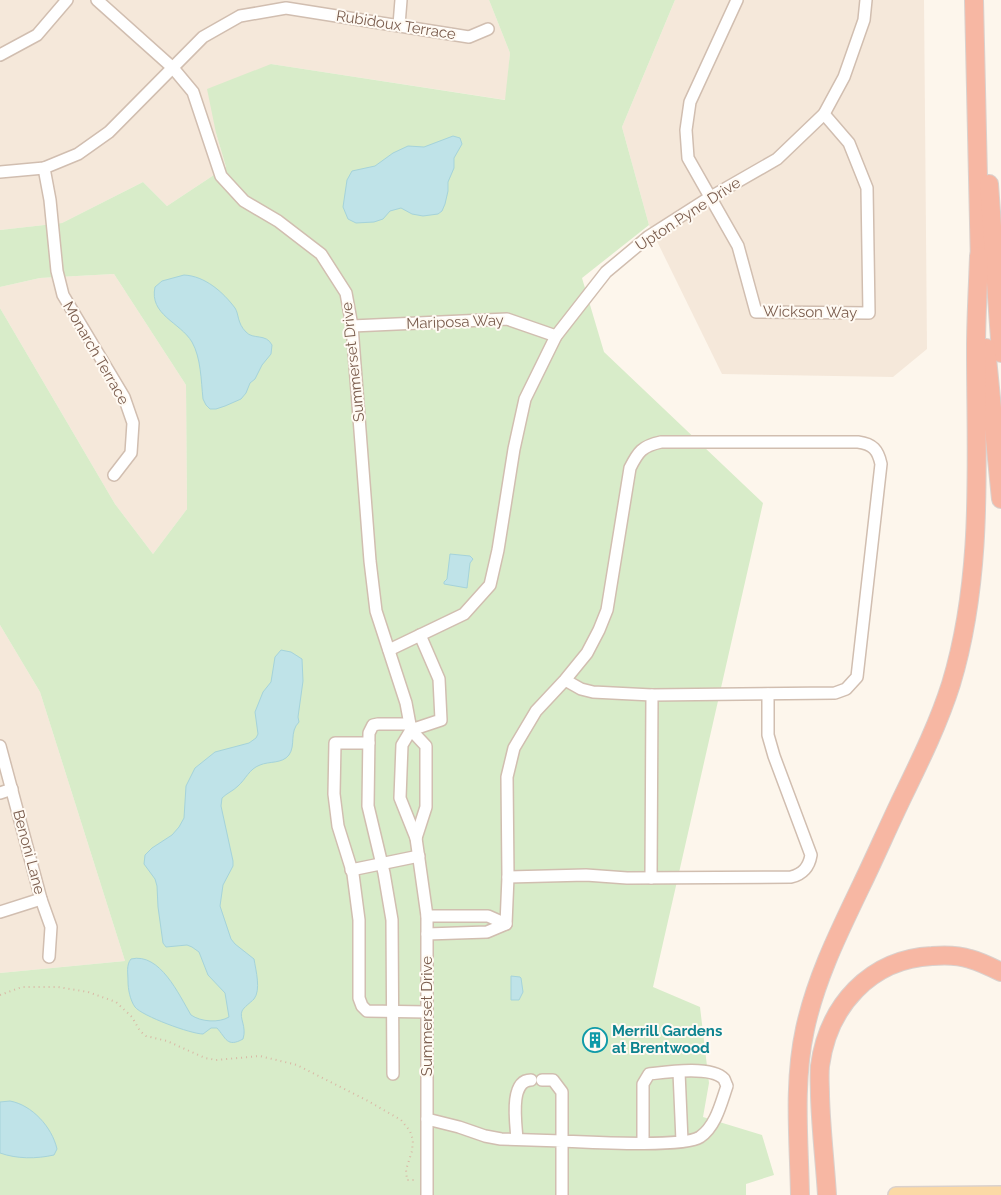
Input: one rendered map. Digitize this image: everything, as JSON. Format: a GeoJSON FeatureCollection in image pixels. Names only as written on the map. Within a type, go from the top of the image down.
{"type":"FeatureCollection","features":[{"type":"Feature","properties":{"kind":"highway"},"geometry":{"type":"LineString","coordinates":[[800,1195],[798,1088],[805,1030],[812,1002],[825,962],[922,758],[951,684],[961,643],[976,542],[976,345],[979,256],[974,0]]}},
{"type":"Feature","properties":{"kind":"highway"},"geometry":{"type":"LineString","coordinates":[[986,0],[988,174],[1001,353]]}},
{"type":"Feature","properties":{"kind":"highway"},"geometry":{"type":"LineString","coordinates":[[979,256],[991,405],[1001,498]]}},
{"type":"Feature","properties":{"kind":"highway"},"geometry":{"type":"LineString","coordinates":[[828,1195],[821,1137],[820,1068],[828,1031],[846,1000],[858,986],[886,967],[903,960],[923,956],[944,955],[969,958],[1001,972]]}},
{"type":"Feature","properties":{"kind":"main road"},"geometry":{"type":"LineString","coordinates":[[896,1195],[1001,1194]]}},
{"type":"Feature","properties":{"kind":"street"},"geometry":{"type":"LineString","coordinates":[[0,54],[37,35],[68,0]]}},
{"type":"Feature","properties":{"kind":"street","name":"Summerset Drive"},"geometry":{"type":"LineString","coordinates":[[97,0],[173,68],[193,92],[221,176],[244,201],[278,221],[322,254],[346,293],[352,326],[376,611],[406,702],[410,727],[426,746],[426,807],[416,838]]}},
{"type":"Feature","properties":{"kind":"street"},"geometry":{"type":"LineString","coordinates":[[398,25],[401,0]]}},
{"type":"Feature","properties":{"kind":"street"},"geometry":{"type":"LineString","coordinates":[[709,198],[688,158],[686,130],[688,112],[690,102],[737,0]]}},
{"type":"Feature","properties":{"kind":"street","name":"Upton Pyne Drive"},"geometry":{"type":"LineString","coordinates":[[389,650],[464,614],[490,585],[498,550],[524,399],[556,336],[606,272],[648,237],[709,198],[777,159],[824,114],[844,77],[864,20],[866,0]]}},
{"type":"Feature","properties":{"kind":"street","name":"Rubidoux Terrace"},"geometry":{"type":"LineString","coordinates":[[0,172],[44,168],[78,154],[109,132],[203,37],[240,16],[286,8],[469,37],[488,29]]}},
{"type":"Feature","properties":{"kind":"street","name":"Wickson Way"},"geometry":{"type":"LineString","coordinates":[[709,198],[738,246],[756,312],[868,314],[867,188],[850,143],[824,114]]}},
{"type":"Feature","properties":{"kind":"street","name":"Monarch Terrace"},"geometry":{"type":"LineString","coordinates":[[44,168],[50,200],[57,271],[63,295],[124,397],[133,423],[130,453],[114,475]]}},
{"type":"Feature","properties":{"kind":"street","name":"Mariposa Way"},"geometry":{"type":"LineString","coordinates":[[352,326],[507,318],[556,336]]}},
{"type":"Feature","properties":{"kind":"street"},"geometry":{"type":"LineString","coordinates":[[506,924],[508,877],[507,777],[514,748],[536,711],[566,680],[587,653],[608,610],[630,468],[636,456],[650,444],[661,442],[858,442],[867,443],[879,453],[881,464],[857,677],[846,689],[835,693],[652,695],[593,692],[581,689],[566,680]]}},
{"type":"Feature","properties":{"kind":"street"},"geometry":{"type":"LineString","coordinates":[[393,1074],[392,920],[382,864],[368,806],[369,733],[373,725],[410,727],[441,720],[439,679],[420,635]]}},
{"type":"Feature","properties":{"kind":"street"},"geometry":{"type":"LineString","coordinates":[[508,877],[586,875],[651,878],[791,877],[798,875],[810,863],[811,855],[768,735],[768,694]]}},
{"type":"Feature","properties":{"kind":"street"},"geometry":{"type":"LineString","coordinates":[[651,878],[652,695]]}},
{"type":"Feature","properties":{"kind":"street","name":"Summerset Drive"},"geometry":{"type":"LineString","coordinates":[[410,727],[402,745],[400,798],[416,838],[427,916],[427,1195]]}},
{"type":"Feature","properties":{"kind":"street"},"geometry":{"type":"LineString","coordinates":[[369,743],[335,743],[334,794],[338,826],[351,870],[359,920],[359,998],[362,1006],[367,1011],[427,1012]]}},
{"type":"Feature","properties":{"kind":"street","name":"Benoni Lane"},"geometry":{"type":"LineString","coordinates":[[0,746],[41,899],[51,927],[49,957]]}},
{"type":"Feature","properties":{"kind":"street"},"geometry":{"type":"LineString","coordinates":[[0,793],[12,789]]}},
{"type":"Feature","properties":{"kind":"street"},"geometry":{"type":"LineString","coordinates":[[351,870],[419,856]]}},
{"type":"Feature","properties":{"kind":"street"},"geometry":{"type":"LineString","coordinates":[[0,912],[41,899]]}},
{"type":"Feature","properties":{"kind":"street"},"geometry":{"type":"LineString","coordinates":[[427,916],[488,916],[506,924]]}},
{"type":"Feature","properties":{"kind":"street"},"geometry":{"type":"LineString","coordinates":[[474,916],[474,932]]}},
{"type":"Feature","properties":{"kind":"street"},"geometry":{"type":"LineString","coordinates":[[427,934],[487,932],[506,924]]}},
{"type":"Feature","properties":{"kind":"street"},"geometry":{"type":"LineString","coordinates":[[679,1072],[682,1142]]}},
{"type":"Feature","properties":{"kind":"street"},"geometry":{"type":"LineString","coordinates":[[427,1119],[501,1139],[643,1143],[682,1142],[699,1138],[710,1126],[720,1107],[727,1086],[724,1079],[711,1072],[649,1074],[643,1084],[643,1143]]}},
{"type":"Feature","properties":{"kind":"street"},"geometry":{"type":"LineString","coordinates":[[517,1139],[515,1102],[519,1085],[526,1080],[553,1080],[562,1092],[562,1195]]}},
{"type":"Feature","properties":{"kind":"path"},"geometry":{"type":"LineString","coordinates":[[0,995],[22,987],[58,987],[88,992],[116,1002],[127,1012],[140,1031],[146,1036],[168,1041],[205,1058],[216,1060],[260,1056],[297,1065],[401,1120],[410,1131],[413,1140],[412,1151],[406,1170],[407,1180],[427,1181]]}},
{"type":"Feature","properties":{"kind":"shaded area"},"geometry":{"type":"Polygon","coordinates":[[[0,0],[489,0],[510,53],[506,100],[271,64],[216,133],[226,167],[167,206],[143,182],[62,223],[0,230],[0,0]]]}},
{"type":"Feature","properties":{"kind":"shaded area"},"geometry":{"type":"Polygon","coordinates":[[[675,0],[924,0],[927,349],[893,377],[722,374],[649,225],[622,127],[675,0]]]}},
{"type":"Feature","properties":{"kind":"shaded area"},"geometry":{"type":"Polygon","coordinates":[[[114,274],[186,385],[187,509],[153,554],[115,504],[0,308],[0,287],[40,278],[114,274]]]}},
{"type":"Feature","properties":{"kind":"shaded area"},"geometry":{"type":"Polygon","coordinates":[[[0,625],[40,692],[125,961],[0,973],[0,625]]]}},
{"type":"Feature","properties":{"kind":"green space"},"geometry":{"type":"Polygon","coordinates":[[[489,0],[675,0],[622,127],[649,225],[582,278],[604,352],[763,503],[653,987],[700,1007],[709,1083],[703,1117],[762,1135],[774,1175],[746,1184],[746,1195],[0,1195],[0,973],[125,961],[40,692],[0,625],[0,308],[115,504],[153,554],[187,509],[186,385],[114,274],[40,278],[0,287],[0,230],[62,223],[143,182],[167,206],[226,167],[216,133],[207,89],[271,64],[505,100],[510,53],[489,0]]]}},
{"type":"Feature","properties":{"kind":"water"},"geometry":{"type":"Polygon","coordinates":[[[453,136],[460,138],[462,144],[454,158],[454,168],[448,182],[448,191],[442,211],[438,214],[423,216],[412,214],[401,208],[390,211],[383,219],[374,222],[356,223],[348,219],[343,207],[347,180],[352,171],[375,166],[393,153],[408,146],[424,147],[453,136]]]}},
{"type":"Feature","properties":{"kind":"water"},"geometry":{"type":"Polygon","coordinates":[[[184,275],[199,278],[213,286],[235,308],[241,325],[246,332],[252,336],[266,339],[272,345],[271,354],[241,399],[216,409],[210,409],[203,399],[199,362],[192,342],[161,311],[154,297],[155,287],[162,281],[184,275]]]}},
{"type":"Feature","properties":{"kind":"water"},"geometry":{"type":"Polygon","coordinates":[[[450,554],[470,556],[473,559],[470,563],[467,588],[444,584],[447,579],[450,554]]]}},
{"type":"Feature","properties":{"kind":"water"},"geometry":{"type":"Polygon","coordinates":[[[281,650],[291,652],[302,659],[303,681],[299,722],[294,730],[291,751],[283,760],[256,767],[238,786],[222,798],[221,806],[233,866],[223,885],[220,906],[231,939],[254,959],[258,986],[254,999],[241,1014],[244,1031],[243,1039],[238,1042],[230,1042],[227,1041],[217,1028],[211,1028],[203,1034],[197,1033],[167,1024],[139,1011],[133,1004],[130,994],[128,966],[131,959],[141,959],[151,962],[160,968],[191,1015],[215,1021],[229,1017],[225,993],[208,975],[199,952],[187,945],[166,947],[163,943],[157,886],[155,879],[144,864],[145,855],[172,835],[179,827],[184,818],[186,786],[195,768],[215,752],[249,743],[256,738],[258,734],[255,712],[263,692],[271,682],[275,657],[281,650]]]}},
{"type":"Feature","properties":{"kind":"water"},"geometry":{"type":"Polygon","coordinates":[[[511,976],[521,978],[523,992],[519,1000],[511,1000],[511,976]]]}},
{"type":"Feature","properties":{"kind":"water"},"geometry":{"type":"Polygon","coordinates":[[[10,1101],[26,1107],[46,1125],[57,1149],[54,1155],[27,1158],[0,1153],[0,1102],[10,1101]]]}},
{"type":"Feature","properties":{"kind":"place","name":"Merrill Gardens at Brentwood"},"geometry":{"type":"Point","coordinates":[595,1040]}}]}
